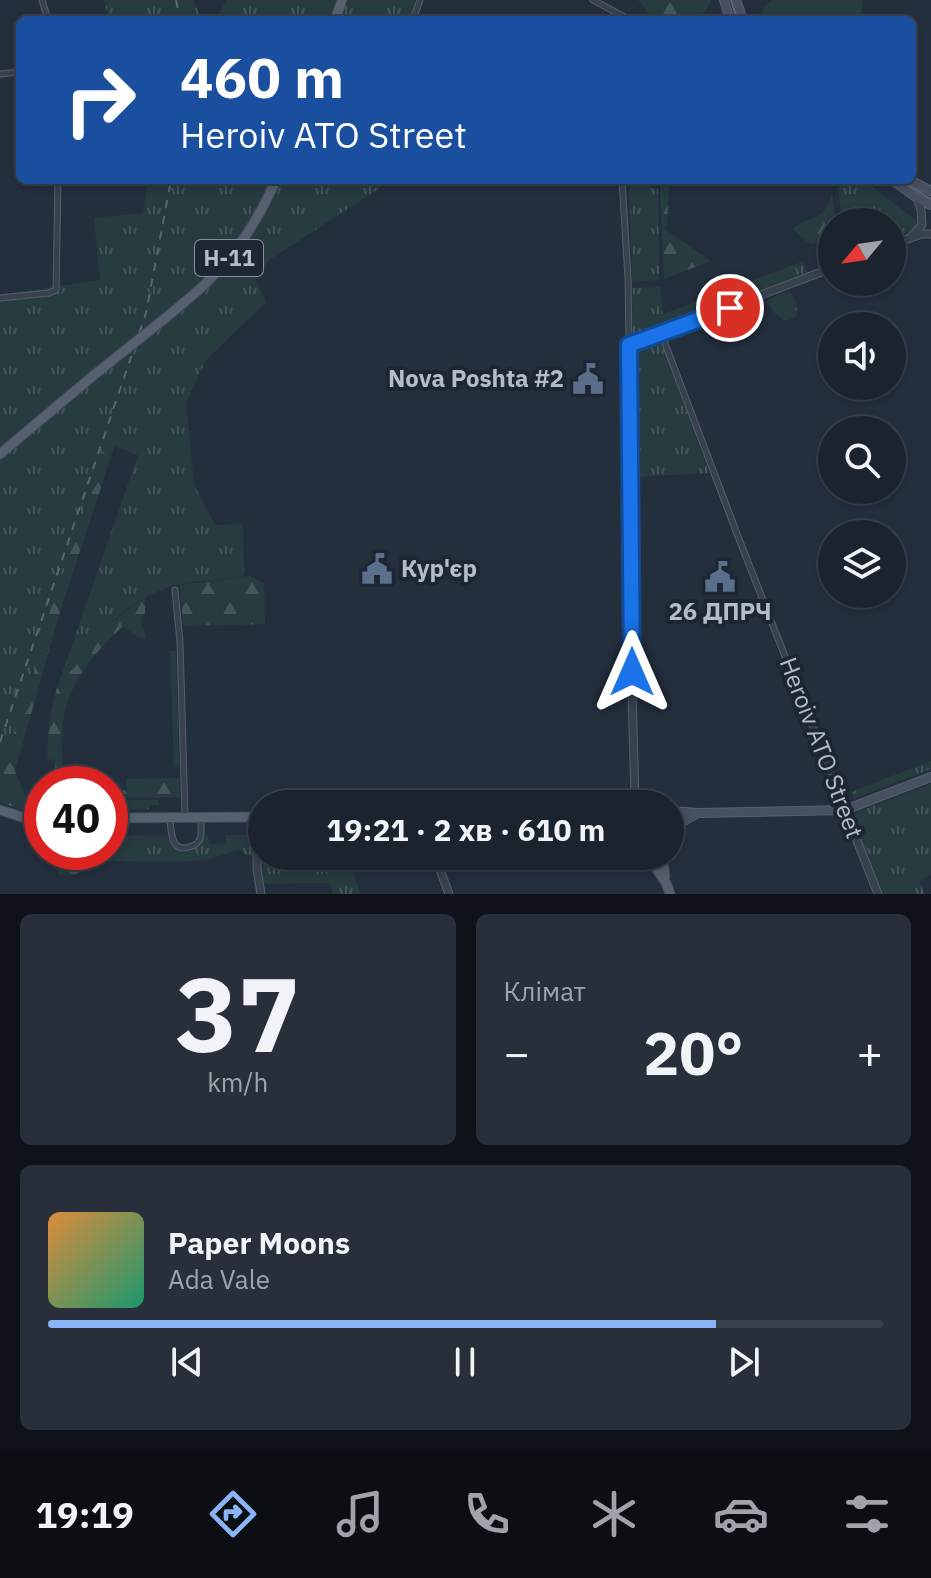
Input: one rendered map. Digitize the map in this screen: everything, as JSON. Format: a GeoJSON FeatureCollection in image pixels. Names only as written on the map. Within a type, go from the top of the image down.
{"type":"FeatureCollection","features":[{"type":"Feature","properties":{"kind":"main road","name":"Н-11"},"geometry":{"type":"LineString","coordinates":[[0,454],[210,279],[247,233],[274,184]]}},
{"type":"Feature","properties":{"kind":"main road"},"geometry":{"type":"LineString","coordinates":[[898,184],[931,205]]}},
{"type":"Feature","properties":{"kind":"main road"},"geometry":{"type":"LineString","coordinates":[[684,812],[845,810],[931,777]]}},
{"type":"Feature","properties":{"kind":"main road"},"geometry":{"type":"LineString","coordinates":[[2,811],[24,818]]}},
{"type":"Feature","properties":{"kind":"main road"},"geometry":{"type":"LineString","coordinates":[[684,821],[699,813]]}},
{"type":"Feature","properties":{"kind":"main road"},"geometry":{"type":"LineString","coordinates":[[128,818],[248,817]]}},
{"type":"Feature","properties":{"kind":"main road"},"geometry":{"type":"LineString","coordinates":[[657,870],[666,883]]}},
{"type":"Feature","properties":{"kind":"main road"},"geometry":{"type":"LineString","coordinates":[[664,870],[670,894]]}},
{"type":"Feature","properties":{"kind":"street"},"geometry":{"type":"LineString","coordinates":[[593,0],[623,16]]}},
{"type":"Feature","properties":{"kind":"street"},"geometry":{"type":"LineString","coordinates":[[0,298],[56,290],[58,184]]}},
{"type":"Feature","properties":{"kind":"street"},"geometry":{"type":"LineString","coordinates":[[622,184],[628,278],[635,790]]}},
{"type":"Feature","properties":{"kind":"street"},"geometry":{"type":"LineString","coordinates":[[911,237],[922,225],[917,198]]}},
{"type":"Feature","properties":{"kind":"street"},"geometry":{"type":"LineString","coordinates":[[906,239],[931,234]]}},
{"type":"Feature","properties":{"kind":"street"},"geometry":{"type":"LineString","coordinates":[[629,345],[818,273]]}},
{"type":"Feature","properties":{"kind":"street","name":"Heroiv ATO Street"},"geometry":{"type":"LineString","coordinates":[[661,333],[878,894]]}},
{"type":"Feature","properties":{"kind":"street"},"geometry":{"type":"LineString","coordinates":[[175,590],[180,642],[185,818]]}},
{"type":"Feature","properties":{"kind":"street"},"geometry":{"type":"LineString","coordinates":[[170,818],[172,838],[177,846],[183,848],[199,841],[201,818]]}},
{"type":"Feature","properties":{"kind":"street"},"geometry":{"type":"LineString","coordinates":[[257,870],[261,894]]}},
{"type":"Feature","properties":{"kind":"street"},"geometry":{"type":"LineString","coordinates":[[440,870],[449,894]]}},
{"type":"Feature","properties":{"kind":"green space"},"geometry":{"type":"Polygon","coordinates":[[[104,0],[194,0],[200,16],[108,16],[104,0]]]}},
{"type":"Feature","properties":{"kind":"green space"},"geometry":{"type":"Polygon","coordinates":[[[227,0],[420,0],[414,16],[217,16],[227,0]]]}},
{"type":"Feature","properties":{"kind":"green space"},"geometry":{"type":"Polygon","coordinates":[[[638,0],[711,0],[699,16],[650,16],[638,0]]]}},
{"type":"Feature","properties":{"kind":"green space"},"geometry":{"type":"Polygon","coordinates":[[[772,0],[862,0],[863,8],[859,16],[761,16],[763,8],[772,0]]]}},
{"type":"Feature","properties":{"kind":"green space"},"geometry":{"type":"Polygon","coordinates":[[[147,184],[381,184],[380,188],[269,260],[255,279],[266,302],[206,360],[186,402],[194,485],[215,525],[243,524],[244,576],[182,584],[147,596],[106,628],[73,670],[64,668],[138,455],[106,443],[33,660],[27,698],[0,763],[0,295],[100,280],[94,218],[143,213],[147,184]]]}},
{"type":"Feature","properties":{"kind":"green space"},"geometry":{"type":"Polygon","coordinates":[[[629,184],[652,184],[652,188],[658,189],[659,280],[632,282],[629,184]]]}},
{"type":"Feature","properties":{"kind":"green space"},"geometry":{"type":"Polygon","coordinates":[[[655,184],[669,184],[667,225],[663,228],[711,261],[664,279],[660,185],[655,184]]]}},
{"type":"Feature","properties":{"kind":"green space"},"geometry":{"type":"Polygon","coordinates":[[[837,184],[869,184],[900,208],[840,208],[837,184]]]}},
{"type":"Feature","properties":{"kind":"green space"},"geometry":{"type":"Polygon","coordinates":[[[832,193],[834,208],[826,208],[832,193]]]}},
{"type":"Feature","properties":{"kind":"green space"},"geometry":{"type":"Polygon","coordinates":[[[906,213],[918,222],[915,230],[906,234],[906,213]]]}},
{"type":"Feature","properties":{"kind":"green space"},"geometry":{"type":"Polygon","coordinates":[[[818,215],[818,243],[810,244],[793,229],[818,215]]]}},
{"type":"Feature","properties":{"kind":"green space"},"geometry":{"type":"Polygon","coordinates":[[[802,262],[807,272],[633,340],[632,288],[660,287],[663,314],[802,262]]]}},
{"type":"Feature","properties":{"kind":"green space"},"geometry":{"type":"Polygon","coordinates":[[[789,291],[797,303],[796,317],[785,321],[767,302],[789,291]]]}},
{"type":"Feature","properties":{"kind":"green space"},"geometry":{"type":"Polygon","coordinates":[[[660,339],[709,473],[636,477],[635,348],[660,339]]]}},
{"type":"Feature","properties":{"kind":"green space"},"geometry":{"type":"Polygon","coordinates":[[[106,442],[115,445],[59,615],[15,771],[24,793],[22,810],[0,802],[0,763],[14,734],[34,672],[33,660],[106,442]]]}},
{"type":"Feature","properties":{"kind":"green space"},"geometry":{"type":"Polygon","coordinates":[[[250,576],[264,583],[265,624],[183,626],[180,585],[250,576]]]}},
{"type":"Feature","properties":{"kind":"green space"},"geometry":{"type":"Polygon","coordinates":[[[145,597],[145,616],[141,617],[141,627],[146,638],[139,638],[123,626],[93,657],[77,681],[66,707],[62,729],[63,766],[55,766],[55,760],[47,759],[50,723],[64,668],[73,670],[105,629],[145,597]]]}},
{"type":"Feature","properties":{"kind":"green space"},"geometry":{"type":"Polygon","coordinates":[[[170,651],[176,651],[179,767],[174,767],[170,651]]]}},
{"type":"Feature","properties":{"kind":"green space"},"geometry":{"type":"Polygon","coordinates":[[[931,761],[931,769],[854,799],[851,792],[931,761]]]}},
{"type":"Feature","properties":{"kind":"green space"},"geometry":{"type":"Polygon","coordinates":[[[179,778],[180,797],[128,798],[128,779],[179,778]]]}},
{"type":"Feature","properties":{"kind":"green space"},"geometry":{"type":"Polygon","coordinates":[[[931,784],[931,875],[919,881],[925,894],[883,894],[854,820],[855,815],[931,784]]]}},
{"type":"Feature","properties":{"kind":"green space"},"geometry":{"type":"Polygon","coordinates":[[[128,800],[159,800],[159,805],[149,805],[149,809],[128,810],[128,800]]]}},
{"type":"Feature","properties":{"kind":"green space"},"geometry":{"type":"Polygon","coordinates":[[[128,835],[167,836],[172,845],[183,852],[196,847],[203,836],[208,835],[209,844],[225,844],[226,835],[248,835],[248,855],[241,850],[204,860],[128,861],[128,835]]]}},
{"type":"Feature","properties":{"kind":"green space"},"geometry":{"type":"Polygon","coordinates":[[[56,870],[83,870],[73,876],[59,875],[56,870]]]}},
{"type":"Feature","properties":{"kind":"green space"},"geometry":{"type":"Polygon","coordinates":[[[260,870],[352,870],[361,894],[332,894],[332,886],[328,883],[262,884],[260,870]]]}},
{"type":"Feature","properties":{"kind":"tram line"},"geometry":{"type":"LineString","coordinates":[[731,0],[736,16]]}},
{"type":"Feature","properties":{"kind":"tram line"},"geometry":{"type":"LineString","coordinates":[[906,184],[931,199]]}},
{"type":"Feature","properties":{"kind":"railway"},"geometry":{"type":"LineString","coordinates":[[176,0],[179,16]]}},
{"type":"Feature","properties":{"kind":"railway"},"geometry":{"type":"LineString","coordinates":[[0,742],[146,313],[170,184]]}},
{"type":"Feature","properties":{"kind":"place","name":"Nova Poshta #2"},"geometry":{"type":"Point","coordinates":[588,379]}},
{"type":"Feature","properties":{"kind":"place","name":"Кур'єр"},"geometry":{"type":"Point","coordinates":[377,569]}},
{"type":"Feature","properties":{"kind":"place","name":"26 ДПРЧ"},"geometry":{"type":"Point","coordinates":[720,577]}},
{"type":"Feature","properties":{"kind":"route"},"geometry":{"type":"LineString","coordinates":[[632,672],[629,345],[730,308]]}}]}
